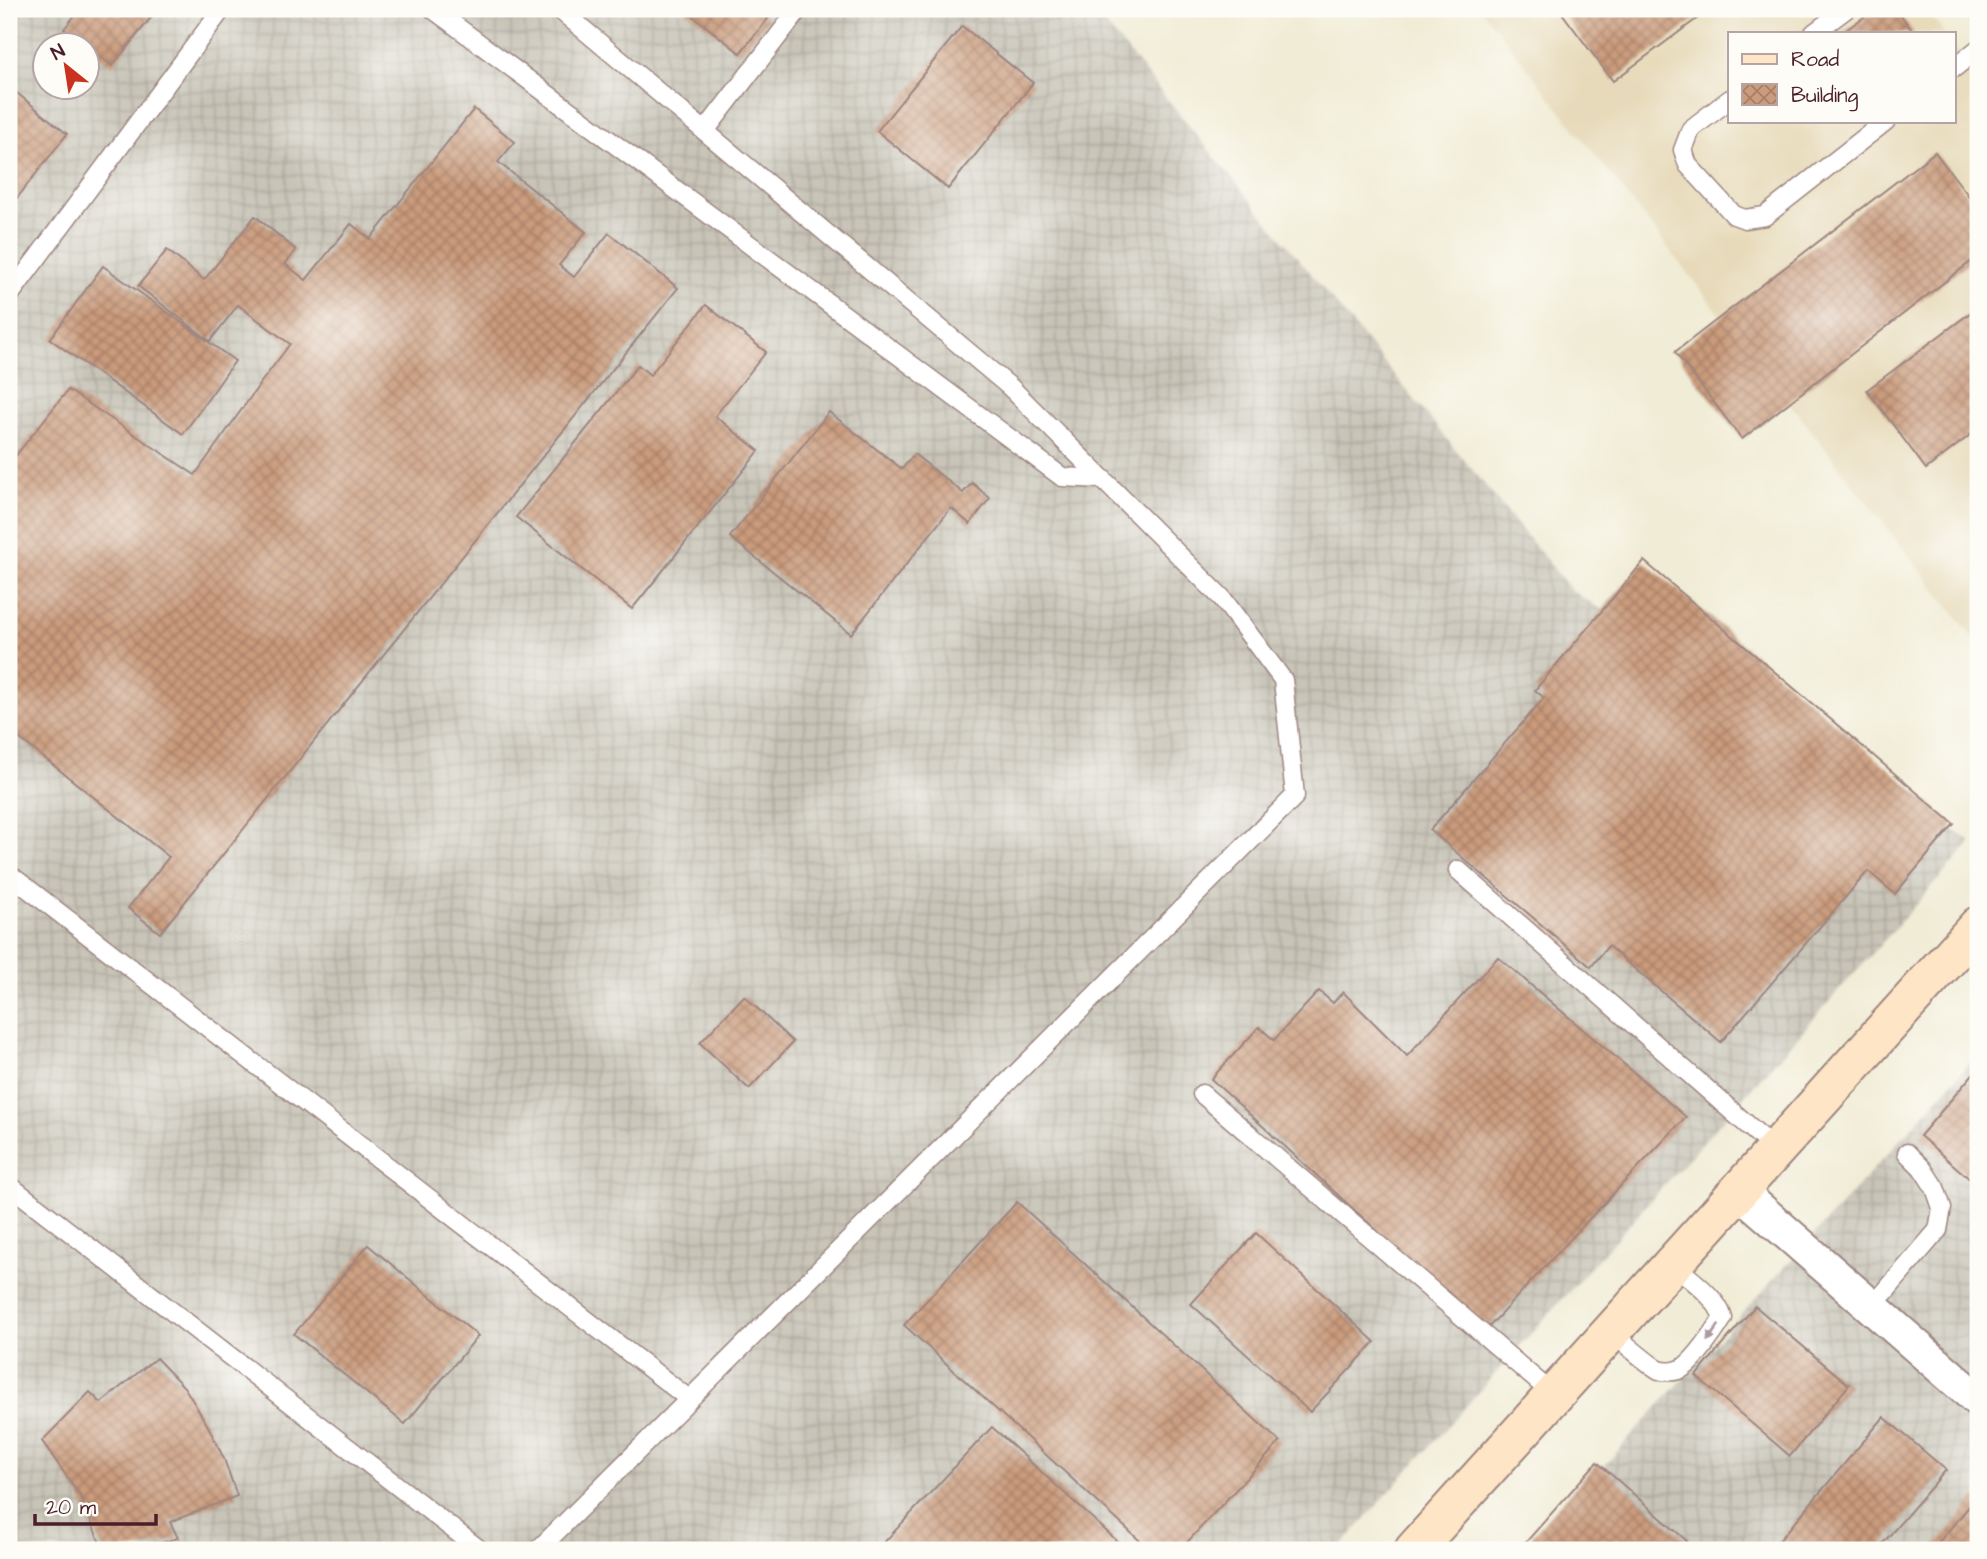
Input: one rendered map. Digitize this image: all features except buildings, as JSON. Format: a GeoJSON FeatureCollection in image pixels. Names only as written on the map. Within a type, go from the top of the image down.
{"type":"FeatureCollection","features":[{"type":"Feature","properties":{"kind":"street"},"geometry":{"type":"LineString","coordinates":[[1414,1550],[1978,926]]}},
{"type":"Feature","properties":{"kind":"street"},"geometry":{"type":"LineString","coordinates":[[1739,1191],[1978,1400]]}},
{"type":"Feature","properties":{"kind":"lane"},"geometry":{"type":"LineString","coordinates":[[9,296],[222,9]]}},
{"type":"Feature","properties":{"kind":"lane"},"geometry":{"type":"LineString","coordinates":[[433,9],[1062,477],[1103,479]]}},
{"type":"Feature","properties":{"kind":"lane"},"geometry":{"type":"LineString","coordinates":[[538,1550],[1296,796],[1283,680],[1222,598],[1010,387],[559,9]]}},
{"type":"Feature","properties":{"kind":"lane"},"geometry":{"type":"LineString","coordinates":[[705,131],[799,9]]}},
{"type":"Feature","properties":{"kind":"lane"},"geometry":{"type":"LineString","coordinates":[[1815,32],[1846,9]]}},
{"type":"Feature","properties":{"kind":"lane"},"geometry":{"type":"LineString","coordinates":[[1955,67],[1978,49]]}},
{"type":"Feature","properties":{"kind":"lane"},"geometry":{"type":"LineString","coordinates":[[1728,101],[1691,129],[1683,150],[1688,165],[1734,215],[1745,219],[1765,216],[1885,122]]}},
{"type":"Feature","properties":{"kind":"lane"},"geometry":{"type":"LineString","coordinates":[[1458,870],[1776,1150]]}},
{"type":"Feature","properties":{"kind":"lane"},"geometry":{"type":"LineString","coordinates":[[9,874],[689,1399]]}},
{"type":"Feature","properties":{"kind":"lane"},"geometry":{"type":"LineString","coordinates":[[1202,1094],[1554,1395]]}},
{"type":"Feature","properties":{"kind":"lane"},"geometry":{"type":"LineString","coordinates":[[1872,1307],[1938,1230],[1942,1208],[1935,1188],[1922,1168],[1907,1153]]}},
{"type":"Feature","properties":{"kind":"lane"},"geometry":{"type":"LineString","coordinates":[[9,1185],[480,1550]]}},
{"type":"Feature","properties":{"kind":"lane"},"geometry":{"type":"LineString","coordinates":[[1611,1332],[1658,1370],[1681,1369],[1691,1359],[1711,1337],[1723,1318],[1707,1294],[1673,1264]]}},
{"type":"Feature","properties":{"kind":"shaded area"},"geometry":{"type":"Polygon","coordinates":[[[9,9],[1093,9],[1572,591],[1972,842],[1337,1550],[9,1550],[9,9]]]}},
{"type":"Feature","properties":{"kind":"shaded area"},"geometry":{"type":"Polygon","coordinates":[[[1481,9],[1925,9],[1943,32],[1728,32],[1728,122],[1955,122],[1955,47],[1978,77],[1978,644],[1481,9]]]}},
{"type":"Feature","properties":{"kind":"shaded area"},"geometry":{"type":"Polygon","coordinates":[[[1978,1054],[1978,1550],[1528,1550],[1978,1054]]]}}]}
